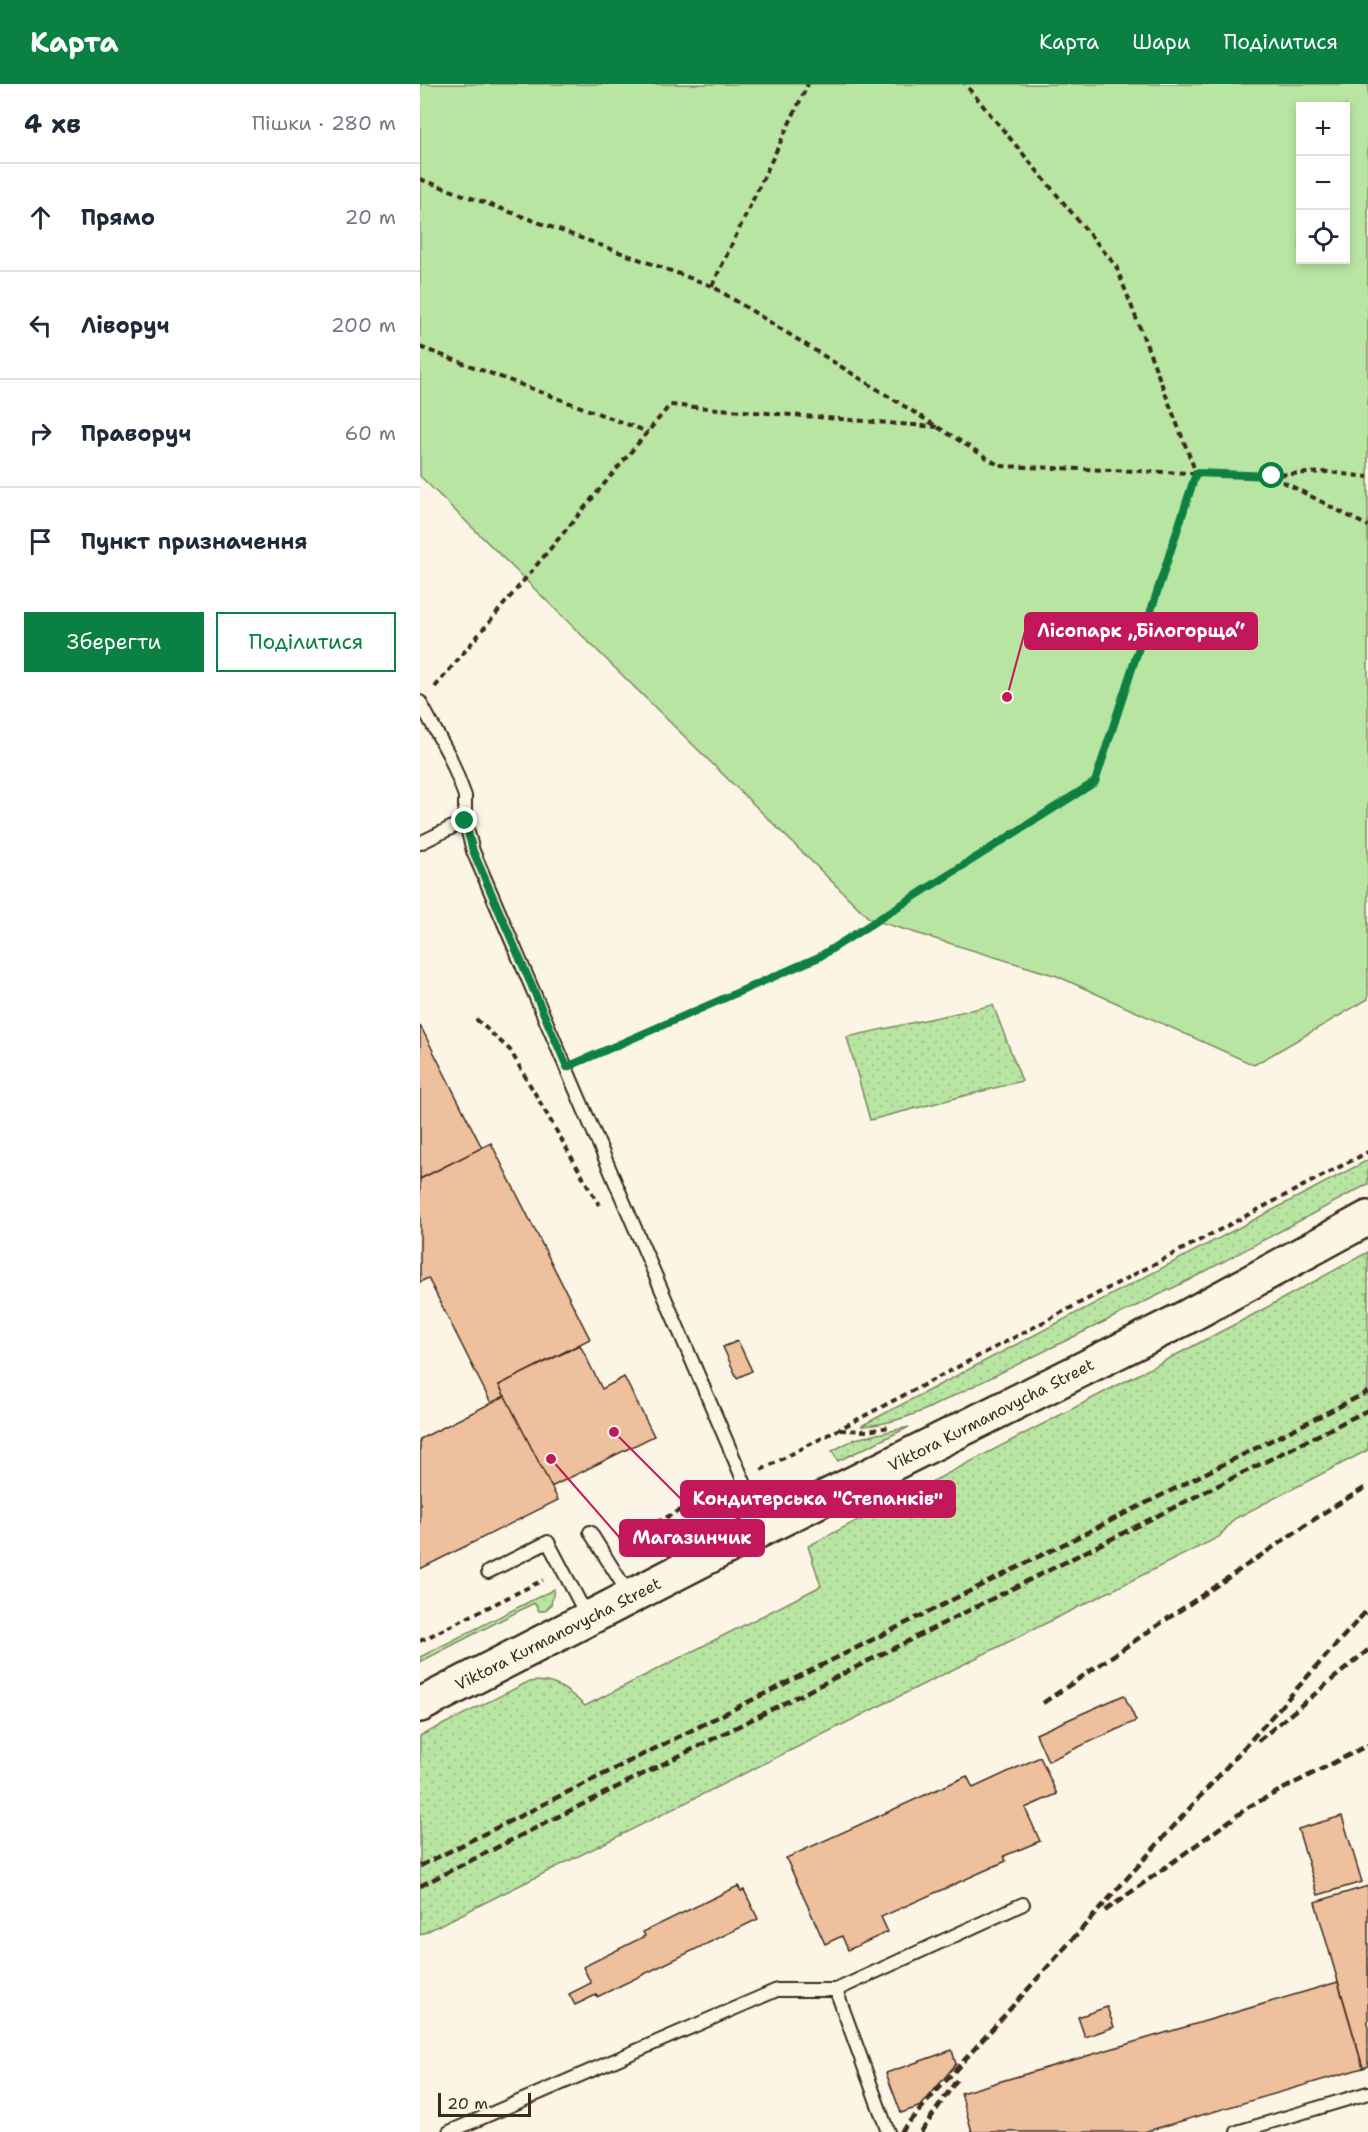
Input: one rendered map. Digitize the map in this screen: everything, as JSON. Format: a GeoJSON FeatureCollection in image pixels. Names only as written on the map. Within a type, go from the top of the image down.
{"type":"FeatureCollection","features":[{"type":"Feature","properties":{"kind":"street","name":"Viktora Kurmanovycha Street"},"geometry":{"type":"LineString","coordinates":[[420,1706],[764,1528],[1183,1319],[1368,1218]]}},
{"type":"Feature","properties":{"kind":"lane"},"geometry":{"type":"LineString","coordinates":[[420,703],[450,757],[465,796],[465,821],[473,851],[764,1528]]}},
{"type":"Feature","properties":{"kind":"lane"},"geometry":{"type":"LineString","coordinates":[[420,843],[465,821]]}},
{"type":"Feature","properties":{"kind":"lane"},"geometry":{"type":"LineString","coordinates":[[590,1532],[631,1597]]}},
{"type":"Feature","properties":{"kind":"lane"},"geometry":{"type":"LineString","coordinates":[[488,1572],[548,1542],[588,1619]]}},
{"type":"Feature","properties":{"kind":"lane"},"geometry":{"type":"LineString","coordinates":[[448,2132],[777,1990],[836,1990],[1023,1904]]}},
{"type":"Feature","properties":{"kind":"lane"},"geometry":{"type":"LineString","coordinates":[[836,1990],[888,2132]]}},
{"type":"Feature","properties":{"kind":"lane"},"geometry":{"type":"LineString","coordinates":[[1237,2132],[1368,2093]]}},
{"type":"Feature","properties":{"kind":"path"},"geometry":{"type":"LineString","coordinates":[[712,286],[808,84]]}},
{"type":"Feature","properties":{"kind":"path"},"geometry":{"type":"LineString","coordinates":[[567,1067],[819,957],[1095,782],[1196,473],[1116,266],[964,84]]}},
{"type":"Feature","properties":{"kind":"path"},"geometry":{"type":"LineString","coordinates":[[420,179],[712,286],[1000,466],[1272,476],[1368,526]]}},
{"type":"Feature","properties":{"kind":"path"},"geometry":{"type":"LineString","coordinates":[[420,347],[648,432]]}},
{"type":"Feature","properties":{"kind":"path"},"geometry":{"type":"LineString","coordinates":[[420,703],[670,405],[939,427]]}},
{"type":"Feature","properties":{"kind":"path"},"geometry":{"type":"LineString","coordinates":[[1257,475],[1328,472],[1368,477]]}},
{"type":"Feature","properties":{"kind":"path"},"geometry":{"type":"LineString","coordinates":[[476,1019],[510,1050],[602,1211]]}},
{"type":"Feature","properties":{"kind":"path"},"geometry":{"type":"LineString","coordinates":[[762,1469],[1368,1152]]}},
{"type":"Feature","properties":{"kind":"path"},"geometry":{"type":"LineString","coordinates":[[715,1492],[716,1485]]}},
{"type":"Feature","properties":{"kind":"path"},"geometry":{"type":"LineString","coordinates":[[621,1540],[723,1489]]}},
{"type":"Feature","properties":{"kind":"path"},"geometry":{"type":"LineString","coordinates":[[420,1641],[547,1577]]}},
{"type":"Feature","properties":{"kind":"green space"},"geometry":{"type":"Polygon","coordinates":[[[420,84],[1368,84],[1368,999],[1254,1065],[1057,976],[870,919],[420,476],[420,84]]]}},
{"type":"Feature","properties":{"kind":"green space"},"geometry":{"type":"Polygon","coordinates":[[[993,1005],[1022,1081],[870,1120],[847,1037],[993,1005]]]}},
{"type":"Feature","properties":{"kind":"green space"},"geometry":{"type":"Polygon","coordinates":[[[1368,1160],[1368,1184],[1189,1280],[927,1409],[895,1421],[861,1426],[1368,1160]]]}},
{"type":"Feature","properties":{"kind":"green space"},"geometry":{"type":"Polygon","coordinates":[[[1368,1252],[1368,1450],[1234,1519],[1219,1537],[420,1935],[420,1736],[528,1682],[545,1682],[560,1686],[585,1706],[821,1586],[808,1546],[1247,1318],[1368,1252]]]}},
{"type":"Feature","properties":{"kind":"green space"},"geometry":{"type":"Polygon","coordinates":[[[909,1427],[838,1461],[832,1451],[855,1439],[909,1427]]]}},
{"type":"Feature","properties":{"kind":"green space"},"geometry":{"type":"Polygon","coordinates":[[[554,1589],[551,1605],[545,1611],[539,1611],[534,1603],[420,1662],[420,1657],[554,1589]]]}},
{"type":"Feature","properties":{"kind":"building"},"geometry":{"type":"Polygon","coordinates":[[[420,1025],[482,1148],[420,1179],[420,1025]]]}},
{"type":"Feature","properties":{"kind":"building"},"geometry":{"type":"Polygon","coordinates":[[[491,1143],[590,1339],[499,1385],[505,1396],[491,1403],[428,1278],[420,1282],[420,1179],[491,1143]]]}},
{"type":"Feature","properties":{"kind":"building"},"geometry":{"type":"Polygon","coordinates":[[[738,1341],[752,1371],[737,1378],[723,1347],[738,1341]]]}},
{"type":"Feature","properties":{"kind":"building"},"geometry":{"type":"Polygon","coordinates":[[[580,1345],[602,1389],[624,1377],[654,1436],[551,1487],[499,1385],[580,1345]]]}},
{"type":"Feature","properties":{"kind":"building"},"geometry":{"type":"Polygon","coordinates":[[[505,1396],[558,1500],[420,1569],[420,1439],[505,1396]]]}},
{"type":"Feature","properties":{"kind":"building"},"geometry":{"type":"Polygon","coordinates":[[[1124,1695],[1136,1721],[1048,1761],[1036,1734],[1124,1695]]]}},
{"type":"Feature","properties":{"kind":"building"},"geometry":{"type":"Polygon","coordinates":[[[1040,1757],[1057,1794],[1025,1808],[1040,1841],[1004,1856],[1006,1861],[881,1917],[888,1932],[848,1950],[842,1936],[825,1944],[786,1858],[967,1776],[973,1788],[1040,1757]]]}},
{"type":"Feature","properties":{"kind":"building"},"geometry":{"type":"Polygon","coordinates":[[[1342,1816],[1362,1882],[1318,1895],[1298,1829],[1342,1816]]]}},
{"type":"Feature","properties":{"kind":"building"},"geometry":{"type":"Polygon","coordinates":[[[738,1886],[741,1891],[744,1890],[758,1919],[597,1997],[596,1995],[575,2005],[569,1994],[591,1983],[583,1967],[645,1936],[643,1932],[738,1886]]]}},
{"type":"Feature","properties":{"kind":"building"},"geometry":{"type":"Polygon","coordinates":[[[1368,1886],[1368,2066],[1363,2068],[1315,1902],[1368,1886]]]}},
{"type":"Feature","properties":{"kind":"building"},"geometry":{"type":"Polygon","coordinates":[[[1338,1982],[1363,2068],[1144,2132],[972,2132],[961,2093],[1338,1982]]]}},
{"type":"Feature","properties":{"kind":"building"},"geometry":{"type":"Polygon","coordinates":[[[1107,2007],[1114,2027],[1085,2037],[1078,2017],[1107,2007]]]}},
{"type":"Feature","properties":{"kind":"building"},"geometry":{"type":"Polygon","coordinates":[[[952,2050],[956,2064],[921,2106],[901,2113],[886,2073],[952,2050]]]}},
{"type":"Feature","properties":{"kind":"railway"},"geometry":{"type":"LineString","coordinates":[[420,1866],[1368,1392]]}},
{"type":"Feature","properties":{"kind":"railway"},"geometry":{"type":"LineString","coordinates":[[420,1886],[1368,1410]]}},
{"type":"Feature","properties":{"kind":"railway"},"geometry":{"type":"LineString","coordinates":[[1043,1703],[1328,1510],[1368,1486]]}},
{"type":"Feature","properties":{"kind":"railway"},"geometry":{"type":"LineString","coordinates":[[900,2132],[1368,1609]]}},
{"type":"Feature","properties":{"kind":"railway"},"geometry":{"type":"LineString","coordinates":[[1258,1741],[1368,1650]]}},
{"type":"Feature","properties":{"kind":"railway"},"geometry":{"type":"LineString","coordinates":[[1105,1911],[1250,1806],[1368,1745]]}},
{"type":"Feature","properties":{"kind":"railway"},"geometry":{"type":"LineString","coordinates":[[921,2132],[958,2078]]}},
{"type":"Feature","properties":{"kind":"place","name":"Лісопарк „Білогорща“"},"geometry":{"type":"Point","coordinates":[1007,697]}},
{"type":"Feature","properties":{"kind":"place","name":"Кондитерська \"Степанків\""},"geometry":{"type":"Point","coordinates":[614,1432]}},
{"type":"Feature","properties":{"kind":"place","name":"Магазинчик"},"geometry":{"type":"Point","coordinates":[551,1459]}},
{"type":"Feature","properties":{"kind":"route"},"geometry":{"type":"LineString","coordinates":[[465,821],[473,851],[567,1067],[819,957],[1095,782],[1196,473],[1272,476]]}}]}
